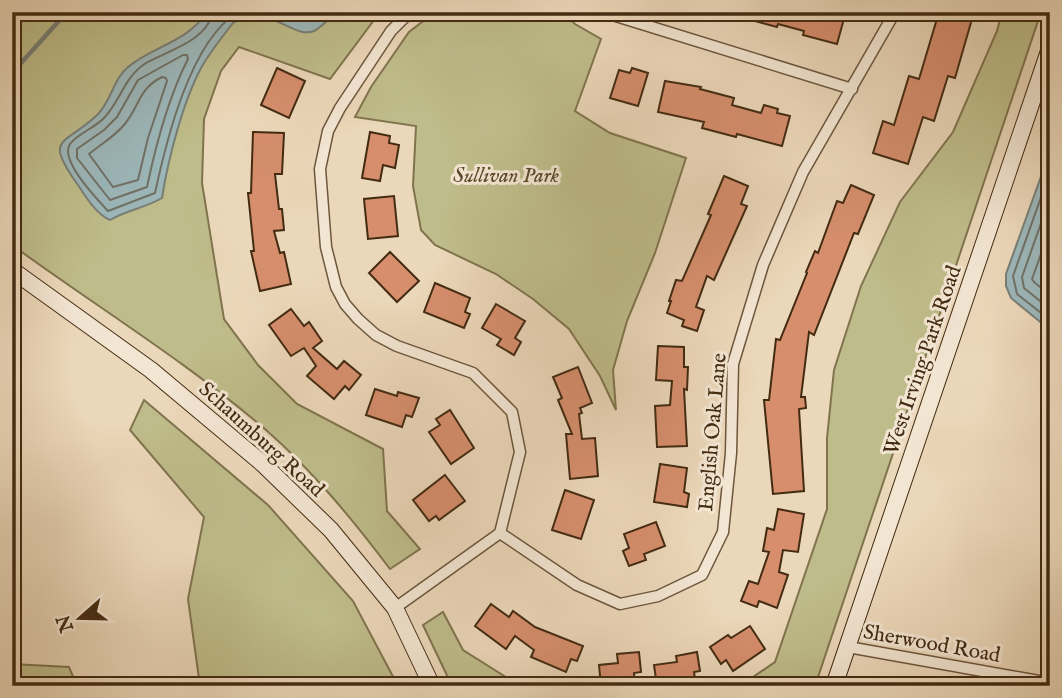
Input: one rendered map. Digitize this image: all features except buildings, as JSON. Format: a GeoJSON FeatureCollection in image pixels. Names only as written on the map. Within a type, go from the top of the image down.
{"type":"FeatureCollection","features":[{"type":"Feature","properties":{"kind":"main road","name":"West Irving Park Road"},"geometry":{"type":"LineString","coordinates":[[834,686],[1050,48]]}},
{"type":"Feature","properties":{"kind":"main road","name":"Schaumburg Road"},"geometry":{"type":"LineString","coordinates":[[12,270],[151,370],[263,464],[331,530],[395,608],[432,686]]}},
{"type":"Feature","properties":{"kind":"street"},"geometry":{"type":"LineString","coordinates":[[395,608],[500,533],[520,452],[512,412],[473,373],[397,346],[376,335],[345,304],[330,270],[320,169],[328,131],[340,108],[391,31],[410,12]]}},
{"type":"Feature","properties":{"kind":"street"},"geometry":{"type":"LineString","coordinates":[[603,12],[852,89]]}},
{"type":"Feature","properties":{"kind":"street","name":"English Oak Lane"},"geometry":{"type":"LineString","coordinates":[[500,533],[577,585],[620,604],[658,596],[702,575],[723,532],[731,453],[733,364],[763,265],[803,172],[895,12]]}},
{"type":"Feature","properties":{"kind":"street","name":"Sherwood Road"},"geometry":{"type":"LineString","coordinates":[[848,648],[1050,683]]}},
{"type":"Feature","properties":{"kind":"green space"},"geometry":{"type":"Polygon","coordinates":[[[12,12],[380,12],[330,79],[239,47],[221,71],[204,119],[202,183],[224,319],[258,365],[297,404],[383,449],[387,511],[420,549],[390,569],[332,496],[266,430],[173,358],[12,245],[12,12]]]}},
{"type":"Feature","properties":{"kind":"green space","name":"Sullivan Park"},"geometry":{"type":"Polygon","coordinates":[[[435,12],[562,12],[575,24],[601,39],[575,111],[610,133],[686,158],[655,253],[627,321],[613,370],[616,410],[600,376],[569,329],[533,299],[496,274],[435,245],[421,230],[413,186],[416,126],[355,117],[371,87],[409,32],[435,12]]]}},
{"type":"Feature","properties":{"kind":"green space"},"geometry":{"type":"Polygon","coordinates":[[[1002,12],[1041,12],[815,686],[740,686],[775,662],[827,509],[827,438],[834,370],[861,286],[900,202],[953,132],[997,31],[1002,12]]]}},
{"type":"Feature","properties":{"kind":"green space"},"geometry":{"type":"Polygon","coordinates":[[[144,400],[268,505],[353,601],[398,686],[200,686],[188,599],[204,517],[130,430],[144,400]]]}},
{"type":"Feature","properties":{"kind":"green space"},"geometry":{"type":"Polygon","coordinates":[[[443,612],[463,650],[520,686],[452,686],[423,625],[443,612]]]}},
{"type":"Feature","properties":{"kind":"green space"},"geometry":{"type":"Polygon","coordinates":[[[12,664],[69,667],[77,686],[12,686],[12,664]]]}},
{"type":"Feature","properties":{"kind":"water"},"geometry":{"type":"Polygon","coordinates":[[[207,12],[336,12],[314,31],[306,32],[258,16],[246,17],[233,23],[208,56],[194,82],[177,131],[162,198],[110,220],[92,205],[67,169],[60,150],[62,143],[101,111],[128,67],[190,31],[207,12]]]}},
{"type":"Feature","properties":{"kind":"water"},"geometry":{"type":"Polygon","coordinates":[[[1050,162],[1050,330],[1011,298],[1006,286],[1006,274],[1044,168],[1050,162]]]}},
{"type":"Feature","properties":{"kind":"waterway"},"geometry":{"type":"LineString","coordinates":[[12,73],[67,12]]}}]}
